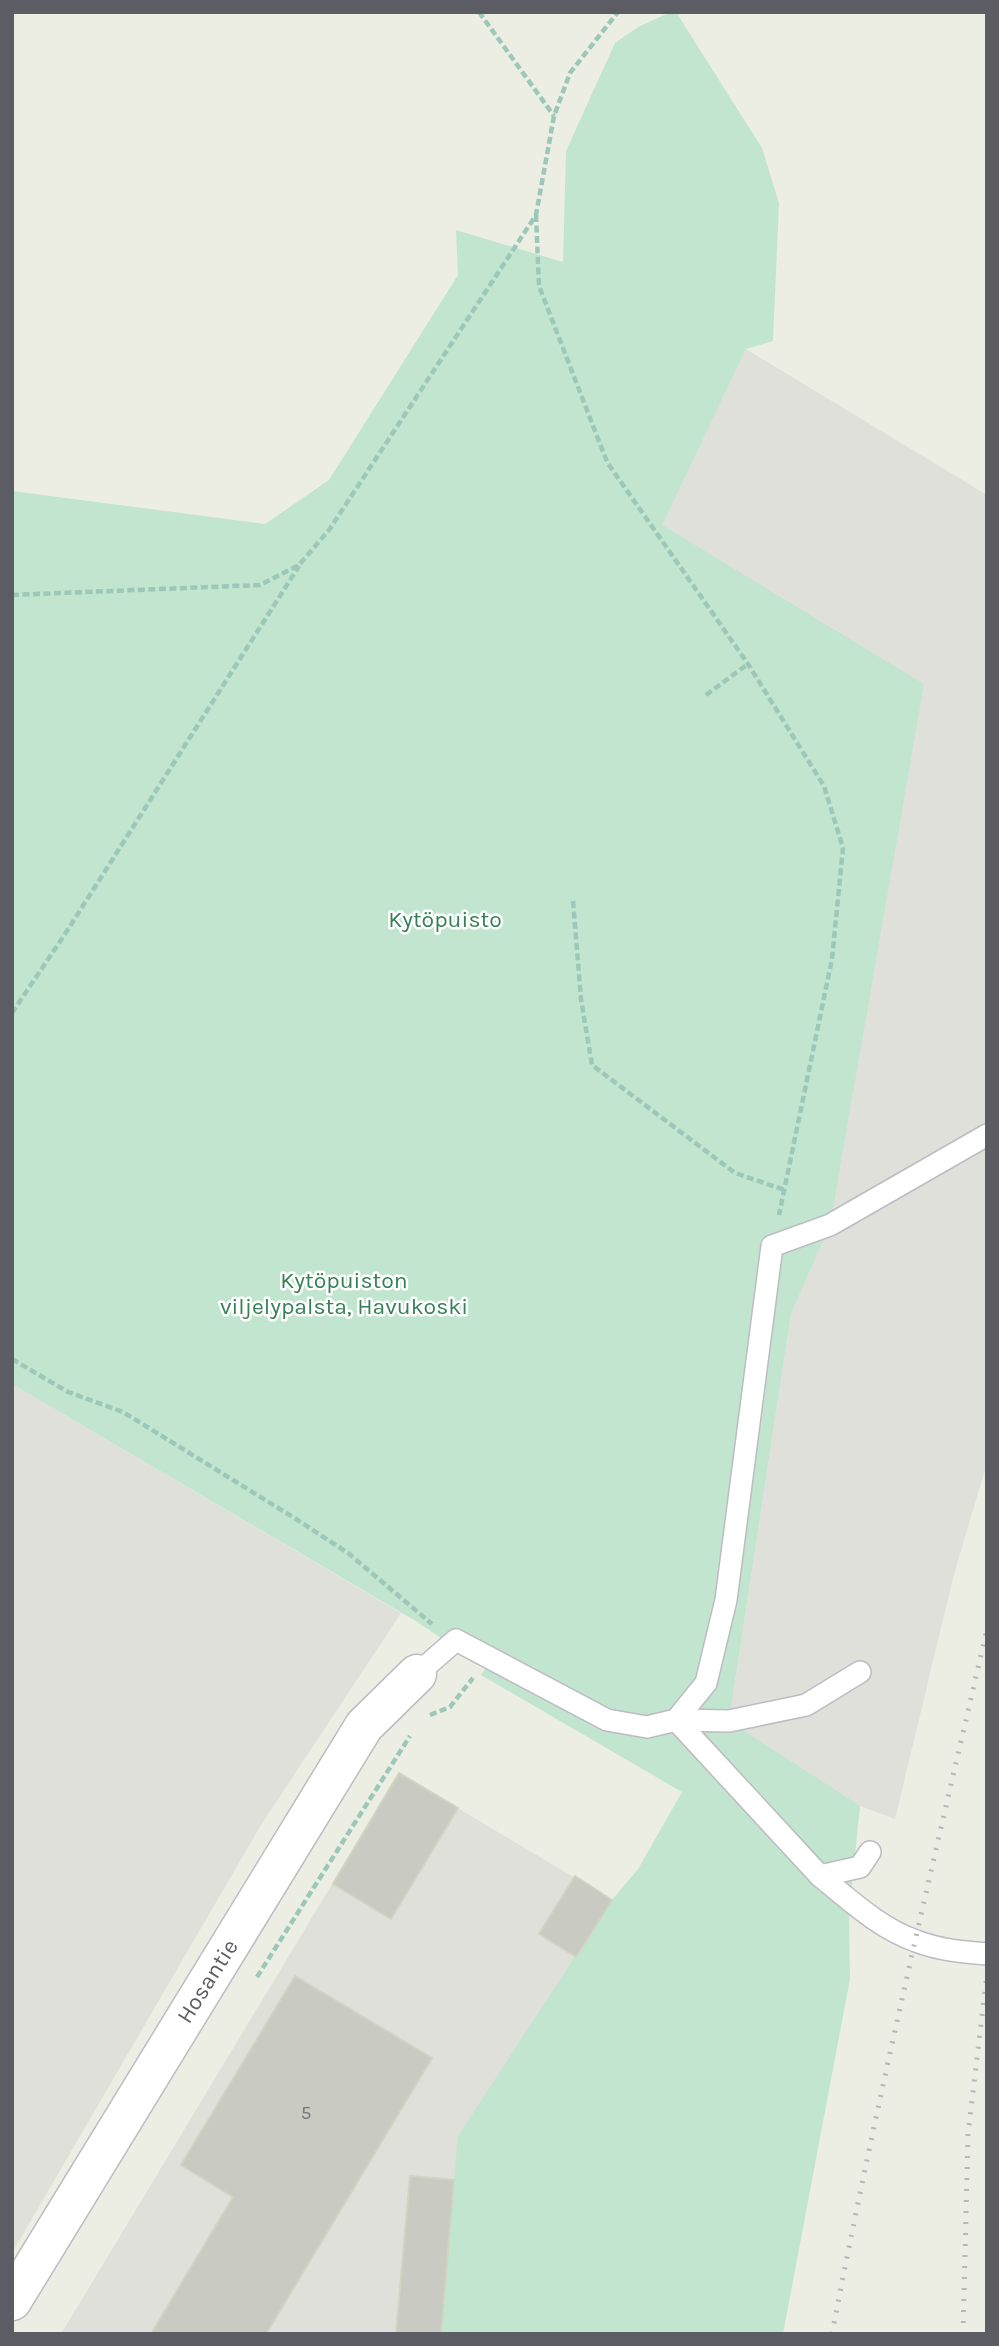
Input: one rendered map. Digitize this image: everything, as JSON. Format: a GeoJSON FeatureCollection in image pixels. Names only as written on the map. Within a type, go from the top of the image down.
{"type":"FeatureCollection","features":[{"type":"Feature","properties":{"kind":"street","name":"Hosantie"},"geometry":{"type":"LineString","coordinates":[[12,2301],[364,1726],[417,1674]]}},
{"type":"Feature","properties":{"kind":"lane"},"geometry":{"type":"LineString","coordinates":[[676,1720],[706,1683],[726,1600],[772,1245],[830,1225],[987,1135]]}},
{"type":"Feature","properties":{"kind":"lane"},"geometry":{"type":"LineString","coordinates":[[417,1674],[456,1640],[607,1720],[647,1727],[676,1720],[729,1721],[806,1705],[860,1672]]}},
{"type":"Feature","properties":{"kind":"lane"},"geometry":{"type":"LineString","coordinates":[[676,1720],[820,1876],[870,1917],[915,1941],[953,1951],[987,1954]]}},
{"type":"Feature","properties":{"kind":"lane"},"geometry":{"type":"LineString","coordinates":[[820,1876],[860,1867],[870,1852]]}},
{"type":"Feature","properties":{"kind":"path"},"geometry":{"type":"LineString","coordinates":[[479,12],[554,116]]}},
{"type":"Feature","properties":{"kind":"path"},"geometry":{"type":"LineString","coordinates":[[618,12],[570,74],[554,116],[536,215],[539,286],[607,462],[748,664],[824,786],[843,848],[832,959],[772,1245]]}},
{"type":"Feature","properties":{"kind":"path"},"geometry":{"type":"LineString","coordinates":[[12,1013],[299,565],[329,530],[536,215]]}},
{"type":"Feature","properties":{"kind":"path"},"geometry":{"type":"LineString","coordinates":[[12,596],[260,584],[299,565]]}},
{"type":"Feature","properties":{"kind":"path"},"geometry":{"type":"LineString","coordinates":[[706,695],[748,664]]}},
{"type":"Feature","properties":{"kind":"path"},"geometry":{"type":"LineString","coordinates":[[573,901],[580,999],[592,1065],[734,1173],[785,1190]]}},
{"type":"Feature","properties":{"kind":"path"},"geometry":{"type":"LineString","coordinates":[[12,1359],[68,1392],[123,1412],[296,1519],[348,1553],[422,1617],[456,1640]]}},
{"type":"Feature","properties":{"kind":"path"},"geometry":{"type":"LineString","coordinates":[[421,1720],[450,1707],[490,1658]]}},
{"type":"Feature","properties":{"kind":"path"},"geometry":{"type":"LineString","coordinates":[[250,1988],[414,1731]]}},
{"type":"Feature","properties":{"kind":"shaded area"},"geometry":{"type":"Polygon","coordinates":[[[746,349],[987,495],[987,1463],[954,1574],[895,1819],[860,1806],[729,1740],[729,1721],[791,1314],[830,1225],[661,525],[746,349]]]}},
{"type":"Feature","properties":{"kind":"shaded area"},"geometry":{"type":"Polygon","coordinates":[[[12,1384],[401,1613],[261,1825],[12,2253],[12,1384]]]}},
{"type":"Feature","properties":{"kind":"shaded area"},"geometry":{"type":"Polygon","coordinates":[[[399,1773],[612,1900],[576,1957],[441,2334],[61,2334],[399,1773]]]}},
{"type":"Feature","properties":{"kind":"green space","name":"Kytöpuisto"},"geometry":{"type":"Polygon","coordinates":[[[676,12],[762,148],[779,203],[773,341],[746,349],[662,525],[924,684],[830,1225],[791,1314],[729,1721],[860,1806],[849,1914],[850,1979],[783,2334],[441,2334],[458,2136],[612,1900],[638,1869],[682,1792],[481,1675],[486,1668],[414,1620],[12,1384],[12,491],[265,524],[329,480],[458,275],[456,230],[563,262],[566,151],[615,43],[638,27],[676,12]]]}},
{"type":"Feature","properties":{"kind":"building"},"geometry":{"type":"Polygon","coordinates":[[[399,1773],[458,1808],[391,1919],[333,1884],[399,1773]]]}},
{"type":"Feature","properties":{"kind":"building"},"geometry":{"type":"Polygon","coordinates":[[[575,1876],[612,1900],[576,1957],[539,1934],[575,1876]]]}},
{"type":"Feature","properties":{"kind":"building"},"geometry":{"type":"Polygon","coordinates":[[[295,1976],[432,2058],[266,2334],[151,2334],[233,2197],[181,2165],[295,1976]]]}},
{"type":"Feature","properties":{"kind":"building"},"geometry":{"type":"Polygon","coordinates":[[[410,2176],[454,2180],[441,2334],[396,2334],[410,2176]]]}},
{"type":"Feature","properties":{"kind":"railway"},"geometry":{"type":"LineString","coordinates":[[832,2334],[887,2069],[987,1629]]}},
{"type":"Feature","properties":{"kind":"railway"},"geometry":{"type":"LineString","coordinates":[[963,2334],[968,2134],[987,1974]]}},
{"type":"Feature","properties":{"kind":"park label","name":"Kytöpuiston viljelypalsta, Havukoski"},"geometry":{"type":"Point","coordinates":[344,1293]}}]}
